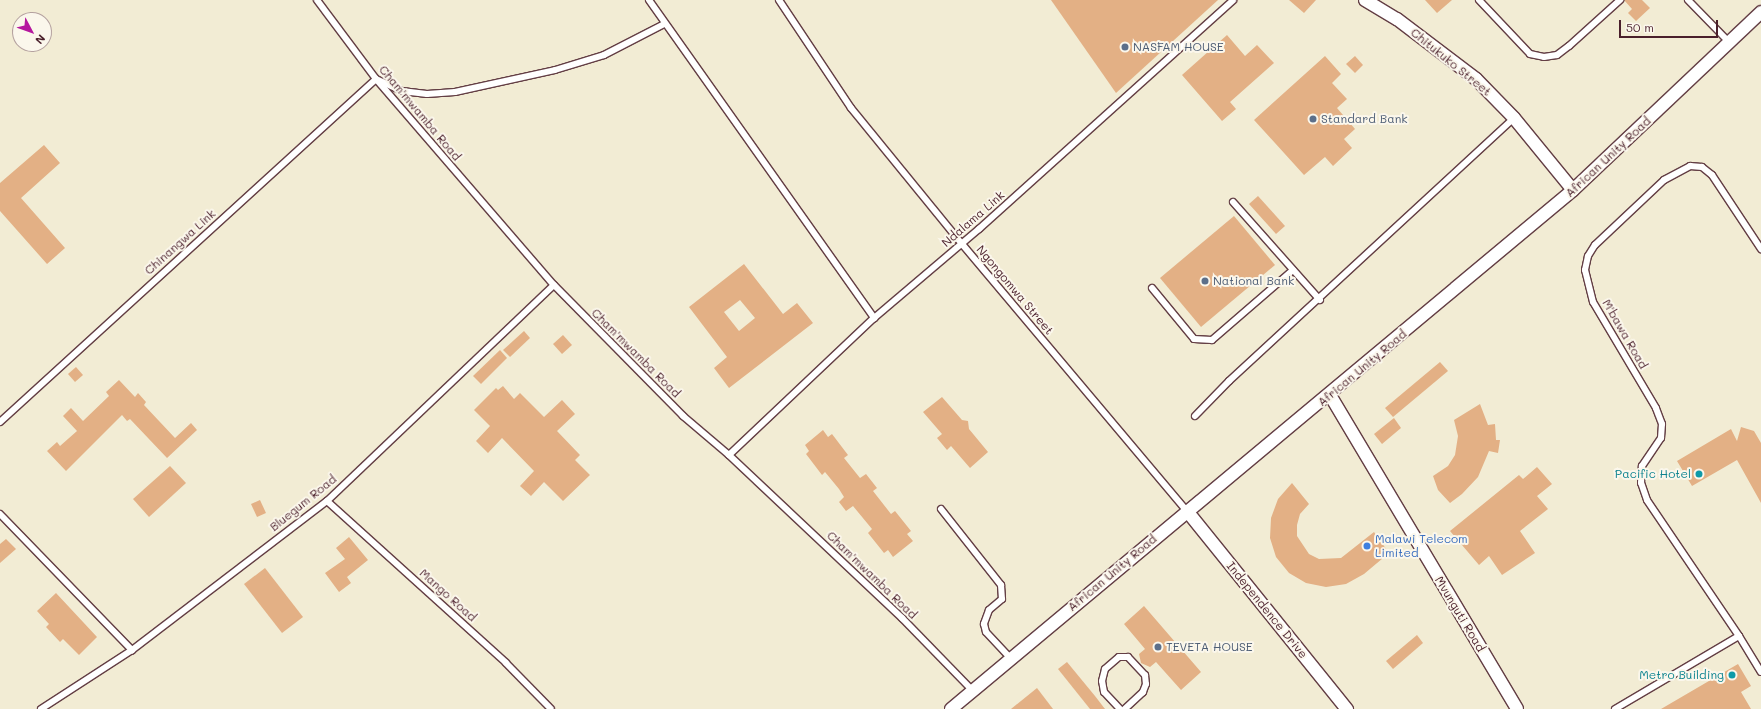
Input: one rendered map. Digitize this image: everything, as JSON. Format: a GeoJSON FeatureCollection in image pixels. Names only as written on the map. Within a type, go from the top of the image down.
{"type":"FeatureCollection","features":[{"type":"Feature","properties":{"kind":"street","name":"Chitukuko Street"},"geometry":{"type":"LineString","coordinates":[[1365,0],[1397,19],[1444,53],[1476,79],[1514,118],[1574,190]]}},
{"type":"Feature","properties":{"kind":"street","name":"African Unity Road"},"geometry":{"type":"LineString","coordinates":[[951,709],[1187,511],[1330,395],[1574,190],[1761,12]]}},
{"type":"Feature","properties":{"kind":"street","name":"Mvunguti Road"},"geometry":{"type":"LineString","coordinates":[[1330,395],[1516,709]]}},
{"type":"Feature","properties":{"kind":"street","name":"Independence Drive"},"geometry":{"type":"LineString","coordinates":[[1187,511],[1347,709]]}},
{"type":"Feature","properties":{"kind":"lane","name":"Cham'mwamba Road"},"geometry":{"type":"LineString","coordinates":[[317,0],[376,79],[554,285],[683,416],[728,455],[902,618],[973,691]]}},
{"type":"Feature","properties":{"kind":"lane"},"geometry":{"type":"LineString","coordinates":[[648,0],[874,318]]}},
{"type":"Feature","properties":{"kind":"lane","name":"Ngongomwa Street"},"geometry":{"type":"LineString","coordinates":[[779,0],[851,108],[962,244],[1187,511]]}},
{"type":"Feature","properties":{"kind":"lane","name":"Ndalama Link"},"geometry":{"type":"LineString","coordinates":[[728,455],[874,318],[962,244],[1233,0]]}},
{"type":"Feature","properties":{"kind":"lane"},"geometry":{"type":"LineString","coordinates":[[1478,0],[1530,54],[1544,57],[1557,55],[1620,0]]}},
{"type":"Feature","properties":{"kind":"lane"},"geometry":{"type":"LineString","coordinates":[[1688,0],[1729,42]]}},
{"type":"Feature","properties":{"kind":"lane"},"geometry":{"type":"LineString","coordinates":[[376,79],[402,91],[427,94],[455,92],[555,70],[604,55],[664,24]]}},
{"type":"Feature","properties":{"kind":"lane","name":"Chinangwa Link"},"geometry":{"type":"LineString","coordinates":[[0,422],[376,79]]}},
{"type":"Feature","properties":{"kind":"lane"},"geometry":{"type":"LineString","coordinates":[[1196,416],[1229,381],[1320,300],[1514,118]]}},
{"type":"Feature","properties":{"kind":"lane","name":"M'bawa Road"},"geometry":{"type":"LineString","coordinates":[[1761,250],[1712,175],[1702,167],[1690,166],[1664,180],[1595,245],[1588,256],[1585,270],[1593,302],[1656,408],[1662,424],[1660,438],[1642,466],[1640,483],[1647,500],[1739,636],[1761,672]]}},
{"type":"Feature","properties":{"kind":"lane"},"geometry":{"type":"LineString","coordinates":[[1233,202],[1320,300]]}},
{"type":"Feature","properties":{"kind":"lane"},"geometry":{"type":"LineString","coordinates":[[1152,288],[1194,339],[1212,340],[1293,270]]}},
{"type":"Feature","properties":{"kind":"lane","name":"Bluegum Road"},"geometry":{"type":"LineString","coordinates":[[42,709],[132,650],[327,501],[554,285]]}},
{"type":"Feature","properties":{"kind":"lane","name":"Mango Road"},"geometry":{"type":"LineString","coordinates":[[327,501],[506,663],[551,709]]}},
{"type":"Feature","properties":{"kind":"lane"},"geometry":{"type":"LineString","coordinates":[[941,509],[1001,585],[1002,599],[990,610],[984,624],[986,632],[1011,659]]}},
{"type":"Feature","properties":{"kind":"lane"},"geometry":{"type":"LineString","coordinates":[[0,514],[132,650]]}},
{"type":"Feature","properties":{"kind":"lane"},"geometry":{"type":"LineString","coordinates":[[1615,709],[1739,636]]}},
{"type":"Feature","properties":{"kind":"lane"},"geometry":{"type":"LineString","coordinates":[[1120,709],[1104,692],[1102,682],[1105,669],[1119,657],[1128,657],[1145,675],[1146,684],[1143,692],[1125,709]]}},
{"type":"Feature","properties":{"kind":"building","name":"NASFAM HOUSE"},"geometry":{"type":"Polygon","coordinates":[[[1051,0],[1218,0],[1116,93],[1051,0]]]}},
{"type":"Feature","properties":{"kind":"building"},"geometry":{"type":"Polygon","coordinates":[[[1289,0],[1316,0],[1304,13],[1289,0]]]}},
{"type":"Feature","properties":{"kind":"building"},"geometry":{"type":"Polygon","coordinates":[[[1425,0],[1452,0],[1437,13],[1425,0]]]}},
{"type":"Feature","properties":{"kind":"building"},"geometry":{"type":"Polygon","coordinates":[[[1624,0],[1642,0],[1650,8],[1636,21],[1628,13],[1632,9],[1624,0]]]}},
{"type":"Feature","properties":{"kind":"building"},"geometry":{"type":"Polygon","coordinates":[[[1227,35],[1245,56],[1257,45],[1274,63],[1230,102],[1236,109],[1222,121],[1182,75],[1227,35]]]}},
{"type":"Feature","properties":{"kind":"building"},"geometry":{"type":"Polygon","coordinates":[[[1325,56],[1341,74],[1332,83],[1347,99],[1337,108],[1355,129],[1344,139],[1352,148],[1333,166],[1325,157],[1304,175],[1254,120],[1325,56]]]}},
{"type":"Feature","properties":{"kind":"building"},"geometry":{"type":"Polygon","coordinates":[[[1355,56],[1363,65],[1355,73],[1346,64],[1355,56]]]}},
{"type":"Feature","properties":{"kind":"building"},"geometry":{"type":"Polygon","coordinates":[[[44,145],[60,163],[21,198],[65,248],[47,264],[0,211],[0,183],[44,145]]]}},
{"type":"Feature","properties":{"kind":"building"},"geometry":{"type":"Polygon","coordinates":[[[1258,196],[1285,226],[1276,234],[1249,204],[1258,196]]]}},
{"type":"Feature","properties":{"kind":"building"},"geometry":{"type":"Polygon","coordinates":[[[1234,216],[1275,265],[1201,327],[1160,278],[1234,216]]]}},
{"type":"Feature","properties":{"kind":"building"},"geometry":{"type":"Polygon","coordinates":[[[744,264],[783,314],[797,303],[813,323],[729,388],[714,368],[727,357],[689,307],[744,264]],[[740,300],[724,312],[739,331],[755,318],[740,300]]]}},
{"type":"Feature","properties":{"kind":"building"},"geometry":{"type":"Polygon","coordinates":[[[524,331],[530,338],[510,357],[503,350],[524,331]]]}},
{"type":"Feature","properties":{"kind":"building"},"geometry":{"type":"Polygon","coordinates":[[[563,335],[572,345],[562,354],[553,344],[563,335]]]}},
{"type":"Feature","properties":{"kind":"building"},"geometry":{"type":"Polygon","coordinates":[[[500,350],[507,358],[481,384],[473,376],[500,350]]]}},
{"type":"Feature","properties":{"kind":"building"},"geometry":{"type":"Polygon","coordinates":[[[1440,362],[1448,371],[1393,417],[1385,408],[1440,362]]]}},
{"type":"Feature","properties":{"kind":"building"},"geometry":{"type":"Polygon","coordinates":[[[76,367],[83,375],[75,382],[68,374],[76,367]]]}},
{"type":"Feature","properties":{"kind":"building"},"geometry":{"type":"Polygon","coordinates":[[[119,380],[135,397],[138,393],[146,402],[144,405],[175,438],[191,423],[197,430],[167,458],[130,419],[127,421],[122,415],[66,471],[47,451],[57,442],[60,446],[77,431],[63,416],[71,408],[83,421],[109,396],[106,392],[119,380]]]}},
{"type":"Feature","properties":{"kind":"building"},"geometry":{"type":"Polygon","coordinates":[[[503,386],[514,399],[520,393],[544,417],[562,400],[575,414],[557,431],[580,455],[575,460],[590,475],[563,501],[544,482],[531,496],[520,486],[534,471],[502,438],[488,453],[476,441],[490,426],[474,410],[496,388],[498,390],[503,386]]]}},
{"type":"Feature","properties":{"kind":"building"},"geometry":{"type":"Polygon","coordinates":[[[942,397],[962,420],[968,421],[969,429],[988,452],[970,468],[951,446],[947,450],[937,438],[942,434],[923,412],[942,397]]]}},
{"type":"Feature","properties":{"kind":"building"},"geometry":{"type":"Polygon","coordinates":[[[1480,404],[1488,425],[1495,424],[1496,440],[1500,440],[1498,453],[1489,451],[1478,477],[1462,494],[1450,503],[1438,490],[1433,476],[1448,466],[1455,455],[1458,436],[1454,420],[1480,404]]]}},
{"type":"Feature","properties":{"kind":"building"},"geometry":{"type":"Polygon","coordinates":[[[1394,418],[1401,428],[1382,444],[1374,434],[1394,418]]]}},
{"type":"Feature","properties":{"kind":"building","name":"Pacific Hotel"},"geometry":{"type":"Polygon","coordinates":[[[1741,427],[1754,431],[1761,443],[1761,503],[1737,460],[1692,486],[1677,461],[1731,429],[1737,441],[1741,427]]]}},
{"type":"Feature","properties":{"kind":"building"},"geometry":{"type":"Polygon","coordinates":[[[823,430],[828,437],[832,434],[848,455],[844,458],[860,478],[866,474],[877,488],[873,491],[891,514],[895,511],[911,531],[907,534],[913,541],[893,557],[888,550],[884,553],[868,533],[872,529],[853,506],[846,511],[839,502],[844,497],[839,489],[825,472],[822,475],[806,454],[809,451],[805,445],[823,430]]]}},
{"type":"Feature","properties":{"kind":"building"},"geometry":{"type":"Polygon","coordinates":[[[170,466],[186,483],[149,517],[133,499],[170,466]]]}},
{"type":"Feature","properties":{"kind":"building"},"geometry":{"type":"Polygon","coordinates":[[[1537,467],[1552,484],[1537,496],[1548,509],[1520,531],[1535,553],[1502,575],[1489,556],[1479,565],[1450,531],[1519,475],[1523,479],[1537,467]]]}},
{"type":"Feature","properties":{"kind":"building"},"geometry":{"type":"Polygon","coordinates":[[[1292,483],[1309,504],[1300,514],[1297,525],[1297,536],[1309,554],[1319,559],[1341,558],[1374,532],[1389,553],[1364,574],[1346,584],[1326,587],[1306,583],[1289,573],[1276,557],[1270,538],[1271,518],[1278,499],[1292,483]]]}},
{"type":"Feature","properties":{"kind":"building"},"geometry":{"type":"Polygon","coordinates":[[[260,500],[266,513],[257,517],[251,504],[260,500]]]}},
{"type":"Feature","properties":{"kind":"building"},"geometry":{"type":"Polygon","coordinates":[[[349,537],[368,560],[347,577],[351,583],[339,592],[325,573],[345,559],[336,548],[349,537]]]}},
{"type":"Feature","properties":{"kind":"building"},"geometry":{"type":"Polygon","coordinates":[[[6,539],[16,549],[0,563],[0,544],[6,539]]]}},
{"type":"Feature","properties":{"kind":"building"},"geometry":{"type":"Polygon","coordinates":[[[265,568],[303,617],[282,633],[244,584],[265,568]]]}},
{"type":"Feature","properties":{"kind":"building"},"geometry":{"type":"Polygon","coordinates":[[[56,593],[97,637],[79,655],[63,639],[60,642],[46,627],[49,624],[37,611],[56,593]]]}},
{"type":"Feature","properties":{"kind":"building","name":"TEVETA HOUSE"},"geometry":{"type":"Polygon","coordinates":[[[1144,606],[1201,672],[1181,690],[1156,662],[1150,667],[1141,663],[1139,654],[1145,649],[1124,624],[1144,606]]]}},
{"type":"Feature","properties":{"kind":"building"},"geometry":{"type":"Polygon","coordinates":[[[1417,635],[1423,643],[1393,669],[1386,661],[1417,635]]]}},
{"type":"Feature","properties":{"kind":"building"},"geometry":{"type":"Polygon","coordinates":[[[1067,662],[1105,709],[1090,709],[1058,669],[1067,662]]]}},
{"type":"Feature","properties":{"kind":"building","name":"Metro Building"},"geometry":{"type":"Polygon","coordinates":[[[1738,664],[1751,686],[1741,692],[1751,709],[1661,709],[1738,664]]]}},
{"type":"Feature","properties":{"kind":"building"},"geometry":{"type":"Polygon","coordinates":[[[1037,688],[1053,709],[1011,709],[1037,688]]]}},
{"type":"Feature","properties":{"kind":"place","name":"NASFAM HOUSE"},"geometry":{"type":"Point","coordinates":[1125,47]}},
{"type":"Feature","properties":{"kind":"place","name":"Standard Bank"},"geometry":{"type":"Point","coordinates":[1313,119]}},
{"type":"Feature","properties":{"kind":"place","name":"National Bank"},"geometry":{"type":"Point","coordinates":[1205,281]}},
{"type":"Feature","properties":{"kind":"place","name":"Pacific Hotel"},"geometry":{"type":"Point","coordinates":[1699,474]}},
{"type":"Feature","properties":{"kind":"place","name":"Malawi Telecom Limited"},"geometry":{"type":"Point","coordinates":[1367,546]}},
{"type":"Feature","properties":{"kind":"place","name":"TEVETA HOUSE"},"geometry":{"type":"Point","coordinates":[1158,647]}},
{"type":"Feature","properties":{"kind":"place","name":"Metro Building"},"geometry":{"type":"Point","coordinates":[1732,675]}}]}
